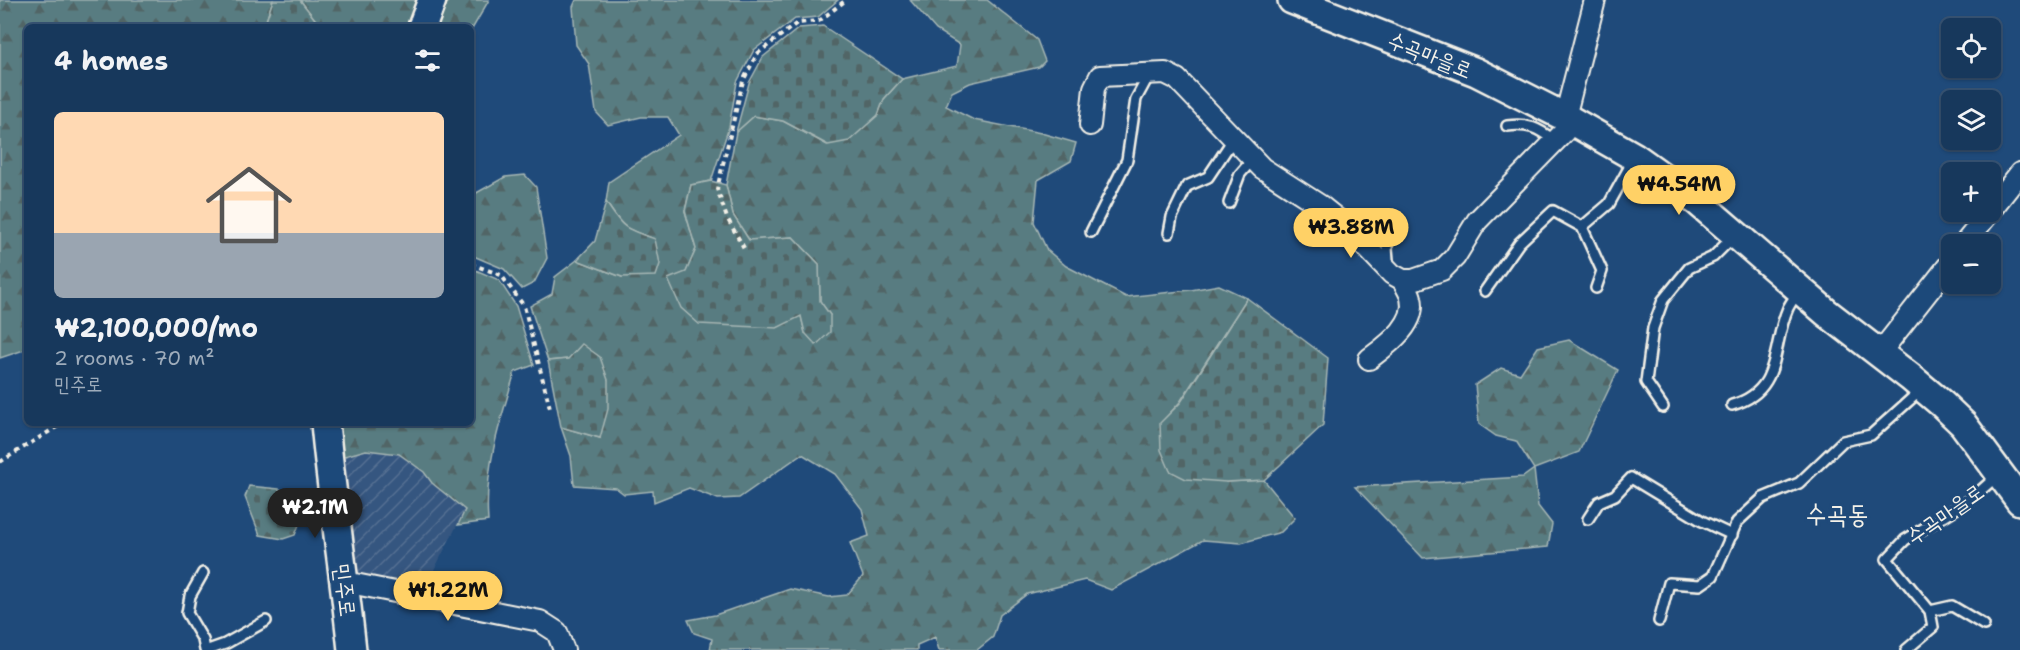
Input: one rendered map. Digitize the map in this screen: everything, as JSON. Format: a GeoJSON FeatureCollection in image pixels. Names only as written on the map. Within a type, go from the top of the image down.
{"type":"FeatureCollection","features":[{"type":"Feature","properties":{"kind":"street"},"geometry":{"type":"LineString","coordinates":[[423,24],[432,0]]}},
{"type":"Feature","properties":{"kind":"street","name":"수곡마을로"},"geometry":{"type":"LineString","coordinates":[[1292,0],[1476,72],[1560,129],[1635,157],[1698,202],[1800,290],[1923,388],[1963,424],[2020,501]]}},
{"type":"Feature","properties":{"kind":"street"},"geometry":{"type":"LineString","coordinates":[[1090,126],[1094,88],[1100,76],[1165,73],[1177,79],[1262,168],[1322,206],[1346,226],[1392,274],[1402,280],[1413,280],[1442,270],[1455,257],[1476,221],[1560,129],[1595,0]]}},
{"type":"Feature","properties":{"kind":"street"},"geometry":{"type":"LineString","coordinates":[[2001,197],[2020,173]]}},
{"type":"Feature","properties":{"kind":"street"},"geometry":{"type":"LineString","coordinates":[[1972,234],[1981,222]]}},
{"type":"Feature","properties":{"kind":"street"},"geometry":{"type":"LineString","coordinates":[[1879,354],[1941,275]]}},
{"type":"Feature","properties":{"kind":"street"},"geometry":{"type":"LineString","coordinates":[[1369,359],[1392,342],[1408,322],[1412,300],[1402,280]]}},
{"type":"Feature","properties":{"kind":"street","name":"민주로"},"geometry":{"type":"LineString","coordinates":[[325,426],[333,506],[345,582],[347,639]]}},
{"type":"Feature","properties":{"kind":"street"},"geometry":{"type":"LineString","coordinates":[[345,582],[540,621],[557,632],[564,650]]}},
{"type":"Feature","properties":{"kind":"lane"},"geometry":{"type":"LineString","coordinates":[[1091,232],[1127,160],[1136,99],[1150,73]]}},
{"type":"Feature","properties":{"kind":"lane"},"geometry":{"type":"LineString","coordinates":[[1507,126],[1522,124],[1541,130],[1560,129]]}},
{"type":"Feature","properties":{"kind":"lane"},"geometry":{"type":"LineString","coordinates":[[1169,233],[1172,217],[1187,186],[1208,177],[1234,138]]}},
{"type":"Feature","properties":{"kind":"lane"},"geometry":{"type":"LineString","coordinates":[[1582,227],[1609,204],[1635,157]]}},
{"type":"Feature","properties":{"kind":"lane"},"geometry":{"type":"LineString","coordinates":[[1229,203],[1240,174],[1253,159]]}},
{"type":"Feature","properties":{"kind":"lane"},"geometry":{"type":"LineString","coordinates":[[1485,291],[1519,243],[1553,211],[1582,227],[1602,271],[1596,288]]}},
{"type":"Feature","properties":{"kind":"lane"},"geometry":{"type":"LineString","coordinates":[[1383,265],[1388,260],[1385,224]]}},
{"type":"Feature","properties":{"kind":"lane"},"geometry":{"type":"LineString","coordinates":[[1663,407],[1646,382],[1653,328],[1663,300],[1689,268],[1713,257],[1736,235]]}},
{"type":"Feature","properties":{"kind":"lane"},"geometry":{"type":"LineString","coordinates":[[1732,405],[1749,400],[1770,375],[1788,309],[1800,290]]}},
{"type":"Feature","properties":{"kind":"lane"},"geometry":{"type":"LineString","coordinates":[[1659,621],[1670,583],[1700,585],[1713,576],[1737,522],[1762,498],[1799,483],[1843,441],[1870,435],[1923,388]]}},
{"type":"Feature","properties":{"kind":"lane","name":"수곡마을로"},"geometry":{"type":"LineString","coordinates":[[1930,610],[1887,559],[1905,540],[1970,500],[2000,474]]}},
{"type":"Feature","properties":{"kind":"lane"},"geometry":{"type":"LineString","coordinates":[[1588,519],[1599,502],[1615,495],[1631,478],[1702,521],[1732,535]]}},
{"type":"Feature","properties":{"kind":"lane"},"geometry":{"type":"LineString","coordinates":[[203,573],[190,597],[187,613],[203,640],[206,650],[225,644],[266,621]]}},
{"type":"Feature","properties":{"kind":"lane"},"geometry":{"type":"LineString","coordinates":[[1906,650],[1933,627],[1930,610],[1952,606],[1983,625]]}},
{"type":"Feature","properties":{"kind":"path"},"geometry":{"type":"LineString","coordinates":[[744,248],[727,218],[717,189],[743,81],[757,54],[797,23],[819,21],[846,0]]}},
{"type":"Feature","properties":{"kind":"path"},"geometry":{"type":"LineString","coordinates":[[474,265],[501,275],[524,306],[550,408]]}},
{"type":"Feature","properties":{"kind":"path"},"geometry":{"type":"LineString","coordinates":[[0,462],[58,426]]}},
{"type":"Feature","properties":{"kind":"shaded area"},"geometry":{"type":"Polygon","coordinates":[[[366,450],[399,454],[424,472],[432,483],[465,510],[424,589],[355,572],[341,457],[366,450]]]}},
{"type":"Feature","properties":{"kind":"green space"},"geometry":{"type":"Polygon","coordinates":[[[0,0],[273,0],[265,24],[24,24],[24,350],[0,358],[0,0]]]}},
{"type":"Feature","properties":{"kind":"green space"},"geometry":{"type":"Polygon","coordinates":[[[273,0],[300,0],[319,24],[265,24],[273,0]]]}},
{"type":"Feature","properties":{"kind":"green space"},"geometry":{"type":"Polygon","coordinates":[[[300,0],[421,0],[411,24],[319,24],[300,0]]]}},
{"type":"Feature","properties":{"kind":"green space"},"geometry":{"type":"Polygon","coordinates":[[[448,0],[489,0],[474,26],[474,24],[438,24],[448,0]]]}},
{"type":"Feature","properties":{"kind":"green space"},"geometry":{"type":"Polygon","coordinates":[[[576,0],[838,0],[818,17],[795,19],[754,50],[737,82],[729,127],[711,181],[691,185],[685,211],[696,249],[686,272],[801,316],[805,333],[830,315],[820,301],[819,264],[793,237],[749,240],[733,215],[726,185],[736,132],[754,116],[783,121],[827,145],[878,115],[884,99],[902,79],[957,66],[960,45],[936,30],[910,0],[987,0],[1037,40],[1045,61],[1039,67],[970,83],[952,92],[946,106],[974,120],[1041,133],[1076,143],[1071,161],[1038,180],[1034,222],[1047,250],[1066,266],[1126,297],[1219,285],[1247,298],[1180,402],[1161,423],[1226,482],[1264,480],[1295,518],[1281,532],[1241,543],[1203,540],[1111,590],[1085,580],[1027,594],[1000,615],[993,637],[977,650],[939,650],[935,637],[917,645],[917,650],[710,650],[712,639],[694,633],[688,620],[715,615],[790,589],[829,597],[847,595],[863,576],[850,543],[869,536],[862,509],[835,474],[802,454],[739,498],[718,499],[689,488],[654,502],[653,491],[624,494],[616,488],[574,485],[571,456],[561,427],[600,438],[568,359],[548,361],[530,306],[552,294],[555,277],[577,260],[622,277],[655,239],[631,230],[621,223],[606,202],[609,182],[679,135],[668,117],[641,117],[608,125],[596,112],[589,64],[576,45],[573,7],[576,0]]]}},
{"type":"Feature","properties":{"kind":"green space"},"geometry":{"type":"Polygon","coordinates":[[[823,26],[902,79],[884,99],[878,115],[849,141],[828,145],[783,121],[754,116],[736,132],[749,83],[763,57],[799,28],[823,26]]]}},
{"type":"Feature","properties":{"kind":"green space"},"geometry":{"type":"Polygon","coordinates":[[[525,175],[536,187],[547,258],[534,283],[522,289],[504,269],[474,256],[474,194],[505,177],[525,175]]]}},
{"type":"Feature","properties":{"kind":"green space"},"geometry":{"type":"Polygon","coordinates":[[[711,181],[726,185],[733,215],[749,240],[793,237],[819,264],[820,301],[830,315],[830,332],[816,345],[805,333],[801,316],[777,328],[699,324],[681,308],[668,279],[686,272],[696,249],[685,211],[691,185],[711,181]]]}},
{"type":"Feature","properties":{"kind":"green space"},"geometry":{"type":"Polygon","coordinates":[[[606,202],[626,227],[655,239],[660,264],[656,276],[622,277],[577,260],[595,241],[606,202]]]}},
{"type":"Feature","properties":{"kind":"green space"},"geometry":{"type":"Polygon","coordinates":[[[474,269],[499,280],[516,306],[534,365],[515,372],[504,409],[494,445],[488,483],[488,521],[458,525],[465,510],[432,483],[424,472],[399,454],[366,450],[341,457],[336,426],[474,426],[474,269]]]}},
{"type":"Feature","properties":{"kind":"green space"},"geometry":{"type":"Polygon","coordinates":[[[1247,298],[1328,358],[1323,425],[1264,480],[1226,482],[1186,479],[1170,471],[1161,450],[1160,423],[1181,402],[1247,298]]]}},
{"type":"Feature","properties":{"kind":"green space"},"geometry":{"type":"Polygon","coordinates":[[[1569,340],[1618,370],[1579,452],[1534,469],[1516,441],[1496,436],[1479,424],[1475,385],[1501,368],[1520,374],[1538,347],[1569,340]]]}},
{"type":"Feature","properties":{"kind":"green space"},"geometry":{"type":"Polygon","coordinates":[[[582,344],[600,357],[608,380],[608,409],[600,438],[561,427],[548,361],[568,359],[582,344]]]}},
{"type":"Feature","properties":{"kind":"green space"},"geometry":{"type":"Polygon","coordinates":[[[1534,469],[1538,506],[1552,524],[1548,547],[1423,558],[1355,487],[1523,477],[1534,469]]]}},
{"type":"Feature","properties":{"kind":"green space"},"geometry":{"type":"Polygon","coordinates":[[[249,486],[279,489],[297,496],[302,517],[295,535],[283,539],[260,535],[245,497],[249,486]]]}},
{"type":"Feature","properties":{"kind":"district","name":"수곡동"},"geometry":{"type":"Point","coordinates":[1837,513]}}]}
